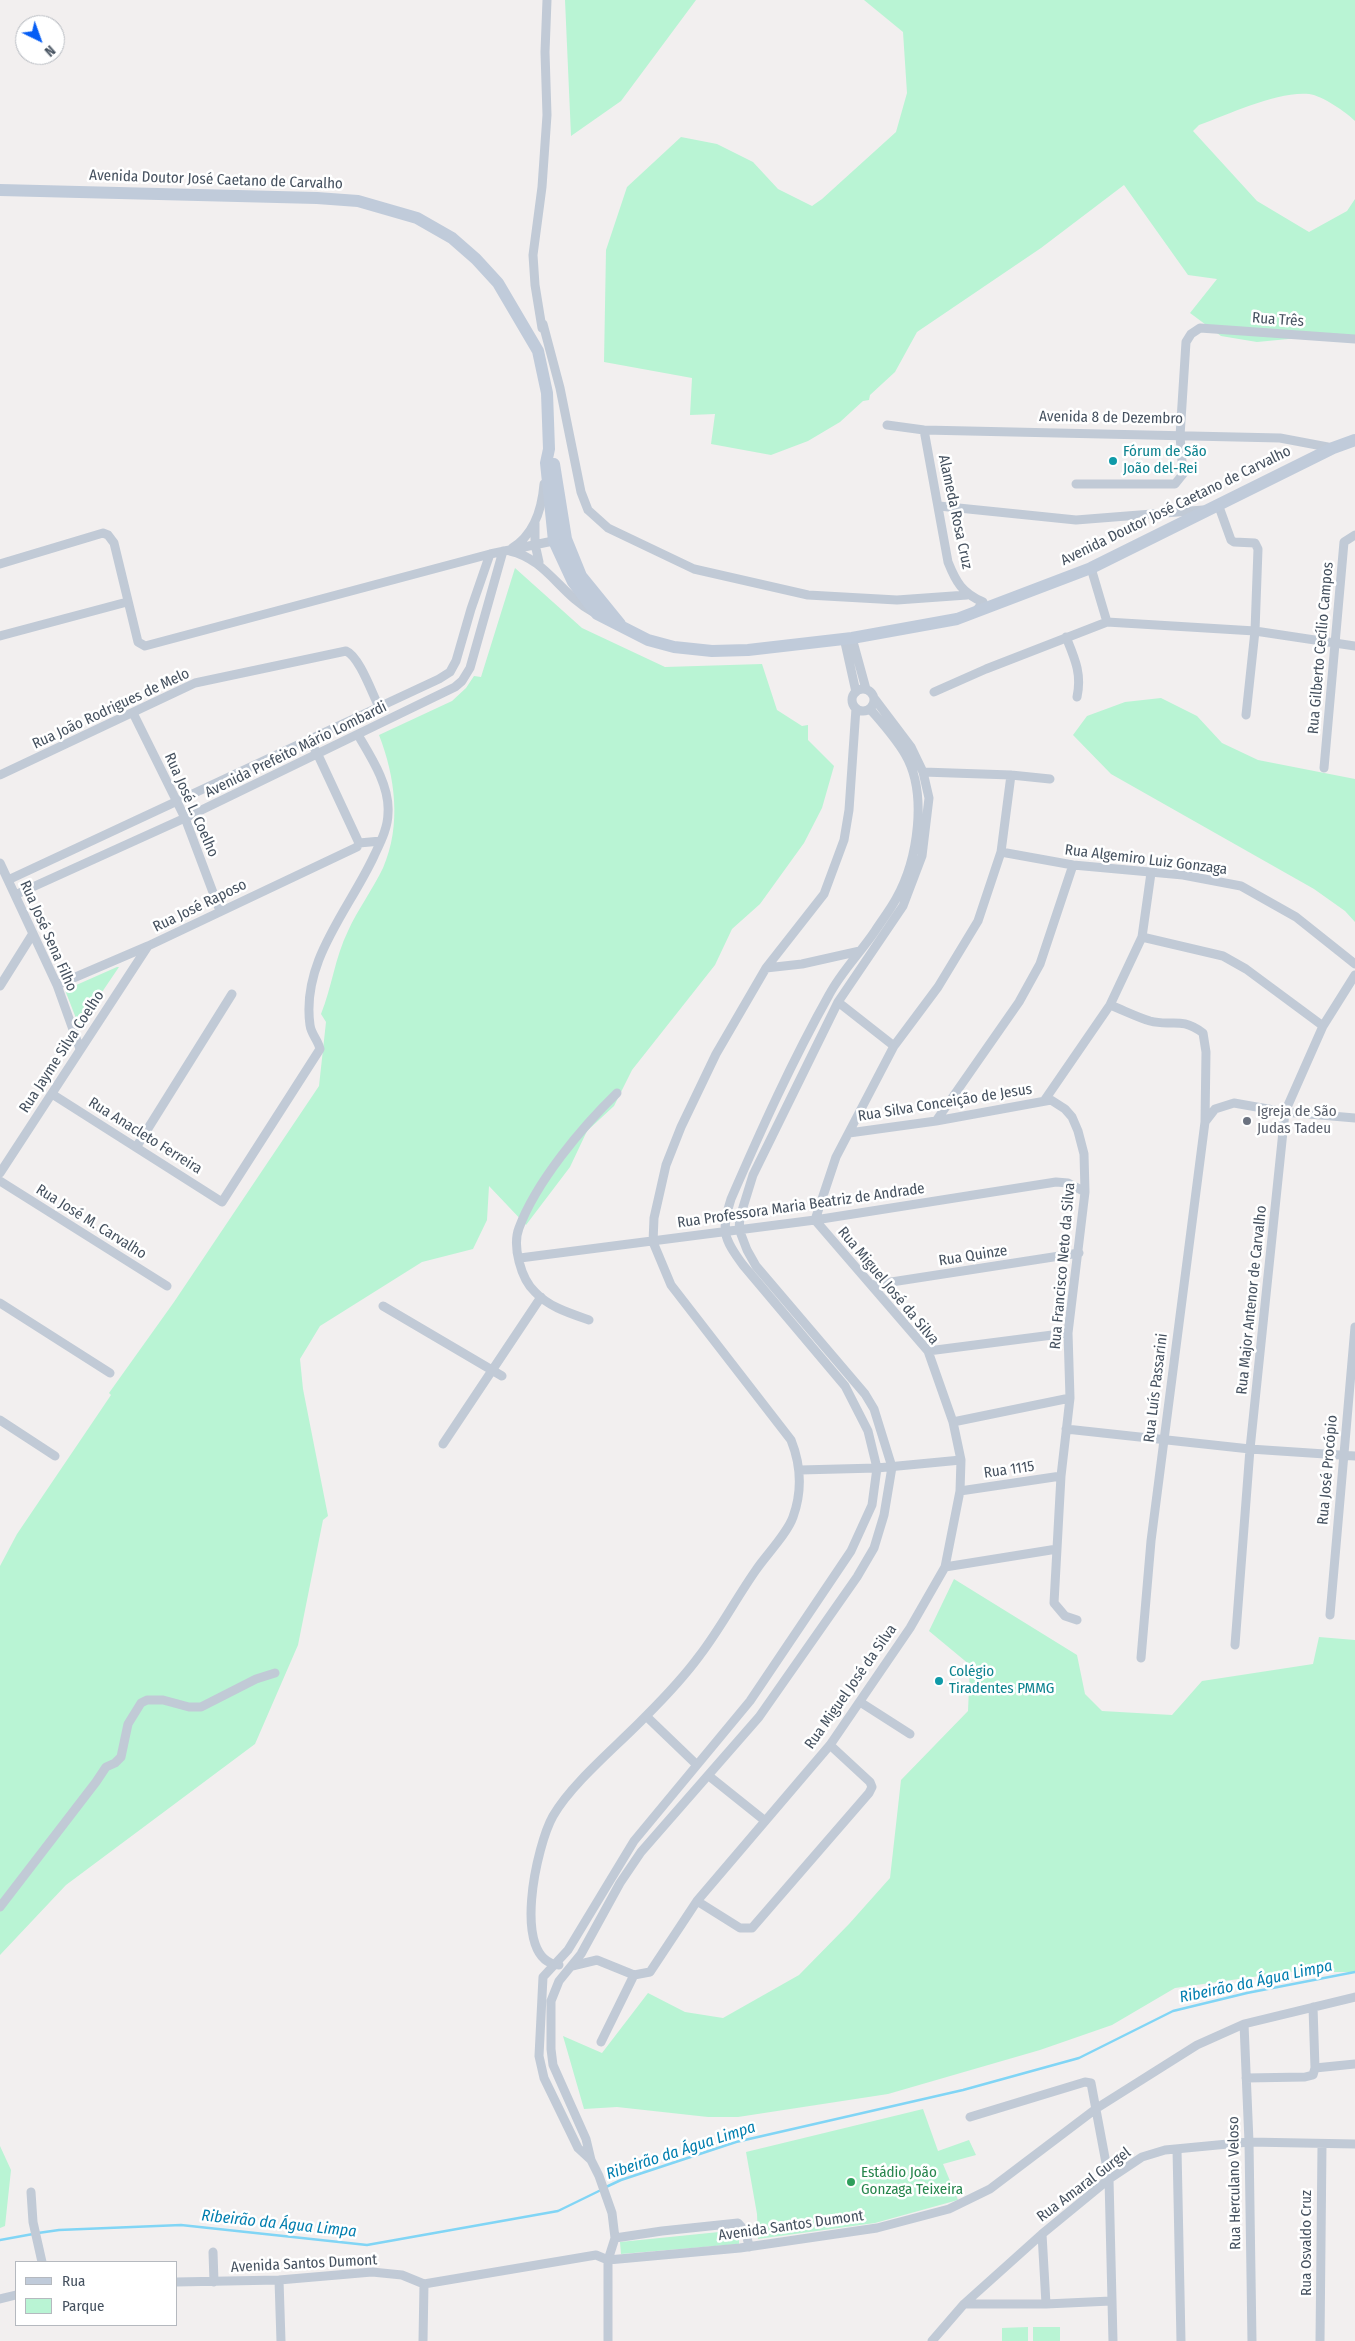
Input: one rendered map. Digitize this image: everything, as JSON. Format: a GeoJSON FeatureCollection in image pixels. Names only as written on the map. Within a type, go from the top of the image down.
{"type":"FeatureCollection","features":[{"type":"Feature","properties":{"kind":"main road","name":"Avenida Doutor José Caetano de Carvalho"},"geometry":{"type":"LineString","coordinates":[[0,190],[317,198],[358,201],[417,218],[452,238],[476,258],[498,283],[538,351],[547,393],[549,449],[546,462],[560,540],[573,582],[597,614],[648,640],[674,646],[712,651],[773,648],[848,638],[957,619],[1091,568],[1333,448]]}},
{"type":"Feature","properties":{"kind":"main road"},"geometry":{"type":"LineString","coordinates":[[1333,448],[1355,440]]}},
{"type":"Feature","properties":{"kind":"main road","name":"Avenida 8 de Dezembro"},"geometry":{"type":"LineString","coordinates":[[1333,448],[1355,451]]}},
{"type":"Feature","properties":{"kind":"main road","name":"Avenida Doutor José Caetano de Carvalho"},"geometry":{"type":"LineString","coordinates":[[549,449],[554,460],[560,540],[581,576],[623,628]]}},
{"type":"Feature","properties":{"kind":"street"},"geometry":{"type":"LineString","coordinates":[[547,0],[545,52],[547,115],[533,255],[535,285],[560,388],[581,492],[588,510],[608,528],[694,569],[808,595],[897,600],[967,595]]}},
{"type":"Feature","properties":{"kind":"street"},"geometry":{"type":"LineString","coordinates":[[538,351],[543,324]]}},
{"type":"Feature","properties":{"kind":"street","name":"Rua Três"},"geometry":{"type":"LineString","coordinates":[[1180,436],[1186,342],[1191,334],[1200,328],[1355,339]]}},
{"type":"Feature","properties":{"kind":"street","name":"Avenida 8 de Dezembro"},"geometry":{"type":"LineString","coordinates":[[887,425],[924,430],[1280,438],[1333,448]]}},
{"type":"Feature","properties":{"kind":"street","name":"Alameda Rosa Cruz"},"geometry":{"type":"LineString","coordinates":[[924,430],[940,506],[948,562],[954,577],[967,595],[983,602],[975,613]]}},
{"type":"Feature","properties":{"kind":"street"},"geometry":{"type":"LineString","coordinates":[[1076,484],[1175,484],[1183,474],[1180,436]]}},
{"type":"Feature","properties":{"kind":"street"},"geometry":{"type":"LineString","coordinates":[[505,551],[525,536],[535,521],[542,498],[546,462]]}},
{"type":"Feature","properties":{"kind":"street"},"geometry":{"type":"LineString","coordinates":[[1218,504],[1231,540],[1234,542],[1255,543],[1258,549],[1255,632],[1246,715]]}},
{"type":"Feature","properties":{"kind":"street"},"geometry":{"type":"LineString","coordinates":[[940,506],[1076,520],[1206,510]]}},
{"type":"Feature","properties":{"kind":"street"},"geometry":{"type":"LineString","coordinates":[[535,521],[535,544],[539,562]]}},
{"type":"Feature","properties":{"kind":"street"},"geometry":{"type":"LineString","coordinates":[[0,564],[103,533],[108,535],[114,542],[138,642],[145,646],[490,554],[560,540]]}},
{"type":"Feature","properties":{"kind":"street","name":"Rua Gilberto Cecílio Campos"},"geometry":{"type":"LineString","coordinates":[[1324,768],[1344,542],[1355,535]]}},
{"type":"Feature","properties":{"kind":"street"},"geometry":{"type":"LineString","coordinates":[[505,551],[520,553],[539,562],[581,605],[597,614]]}},
{"type":"Feature","properties":{"kind":"street","name":"Avenida Prefeito Mário Lombardi"},"geometry":{"type":"LineString","coordinates":[[15,895],[185,818],[455,687],[462,681],[470,668],[505,551]]}},
{"type":"Feature","properties":{"kind":"street","name":"Avenida Prefeito Mário Lombardi"},"geometry":{"type":"LineString","coordinates":[[8,880],[439,679],[450,672],[456,661],[490,554]]}},
{"type":"Feature","properties":{"kind":"street"},"geometry":{"type":"LineString","coordinates":[[1091,568],[1107,622]]}},
{"type":"Feature","properties":{"kind":"street"},"geometry":{"type":"LineString","coordinates":[[0,636],[127,602]]}},
{"type":"Feature","properties":{"kind":"street"},"geometry":{"type":"LineString","coordinates":[[934,692],[1107,622],[1255,632],[1355,646]]}},
{"type":"Feature","properties":{"kind":"street"},"geometry":{"type":"LineString","coordinates":[[1066,637],[1078,667],[1080,679],[1077,697]]}},
{"type":"Feature","properties":{"kind":"street"},"geometry":{"type":"LineString","coordinates":[[608,2341],[608,2260],[615,2238],[612,2212],[591,2160],[586,2139],[553,2065],[551,2002],[559,1982],[581,1954],[620,1883],[641,1852],[759,1717],[857,1577],[874,1548],[880,1531],[892,1467],[874,1409],[866,1394],[756,1266],[739,1229],[740,1217],[753,1175],[838,1002],[903,906],[922,856],[927,829],[928,798],[923,772],[911,747],[871,692],[866,689],[848,638]]}},
{"type":"Feature","properties":{"kind":"street"},"geometry":{"type":"LineString","coordinates":[[601,2042],[634,1975],[597,1960],[571,1966],[554,1965],[548,1963],[540,1956],[532,1934],[533,1881],[542,1838],[553,1816],[566,1798],[646,1716],[701,1655],[734,1601],[792,1519],[798,1499],[800,1470],[791,1440],[686,1307],[671,1285],[653,1242],[654,1218],[658,1190],[666,1165],[681,1127],[716,1054],[766,968],[824,894],[844,840],[849,810],[856,708],[852,700],[856,692],[848,638]]}},
{"type":"Feature","properties":{"kind":"street","name":"Rua João Rodrigues de Melo"},"geometry":{"type":"LineString","coordinates":[[0,775],[195,684],[346,651],[351,654],[359,666],[379,707]]}},
{"type":"Feature","properties":{"kind":"street"},"geometry":{"type":"LineString","coordinates":[[456,661],[470,668]]}},
{"type":"Feature","properties":{"kind":"street"},"geometry":{"type":"LineString","coordinates":[[856,692],[866,689]]}},
{"type":"Feature","properties":{"kind":"street"},"geometry":{"type":"LineString","coordinates":[[870,709],[874,698]]}},
{"type":"Feature","properties":{"kind":"street"},"geometry":{"type":"LineString","coordinates":[[856,708],[863,711],[870,709]]}},
{"type":"Feature","properties":{"kind":"street"},"geometry":{"type":"LineString","coordinates":[[591,2160],[578,2148],[544,2078],[539,2056],[543,1977],[568,1950],[634,1841],[750,1701],[851,1552],[872,1505],[877,1468],[868,1431],[845,1386],[742,1264],[733,1252],[724,1231],[724,1220],[730,1199],[784,1078],[830,992],[897,898],[916,839],[918,805],[916,780],[905,754],[870,709]]}},
{"type":"Feature","properties":{"kind":"street","name":"Rua José L. Coelho"},"geometry":{"type":"LineString","coordinates":[[133,713],[185,818],[220,911]]}},
{"type":"Feature","properties":{"kind":"street"},"geometry":{"type":"LineString","coordinates":[[358,735],[374,763],[383,786],[388,812],[381,841]]}},
{"type":"Feature","properties":{"kind":"street"},"geometry":{"type":"LineString","coordinates":[[309,739],[318,755],[356,847]]}},
{"type":"Feature","properties":{"kind":"street"},"geometry":{"type":"LineString","coordinates":[[923,772],[1011,775],[1050,779]]}},
{"type":"Feature","properties":{"kind":"street"},"geometry":{"type":"LineString","coordinates":[[815,1220],[836,1157],[894,1046],[938,987],[978,921],[1000,852],[1011,775]]}},
{"type":"Feature","properties":{"kind":"street","name":"Rua José Raposo"},"geometry":{"type":"LineString","coordinates":[[57,985],[148,946],[356,847],[381,841]]}},
{"type":"Feature","properties":{"kind":"street","name":"Rua Anacleto Ferreira"},"geometry":{"type":"LineString","coordinates":[[52,1094],[137,1146],[222,1202],[320,1049],[310,1023],[314,975],[325,944],[381,841]]}},
{"type":"Feature","properties":{"kind":"street","name":"Rua Algemiro Luiz Gonzaga"},"geometry":{"type":"LineString","coordinates":[[1000,852],[1072,865],[1183,875],[1241,886],[1296,917],[1355,964]]}},
{"type":"Feature","properties":{"kind":"street","name":"Rua José Sena Filho"},"geometry":{"type":"LineString","coordinates":[[0,863],[57,985],[80,1049]]}},
{"type":"Feature","properties":{"kind":"street"},"geometry":{"type":"LineString","coordinates":[[936,1120],[1019,1002],[1040,964],[1072,865]]}},
{"type":"Feature","properties":{"kind":"street"},"geometry":{"type":"LineString","coordinates":[[1044,1101],[1110,1005],[1142,937],[1151,873]]}},
{"type":"Feature","properties":{"kind":"street"},"geometry":{"type":"LineString","coordinates":[[0,986],[32,935]]}},
{"type":"Feature","properties":{"kind":"street"},"geometry":{"type":"LineString","coordinates":[[1142,937],[1224,956],[1323,1026]]}},
{"type":"Feature","properties":{"kind":"street","name":"Rua Jayme Silva Coelho"},"geometry":{"type":"LineString","coordinates":[[0,1173],[148,946]]}},
{"type":"Feature","properties":{"kind":"street"},"geometry":{"type":"LineString","coordinates":[[766,968],[802,964],[860,951]]}},
{"type":"Feature","properties":{"kind":"street","name":"Rua Major Antenor de Carvalho"},"geometry":{"type":"LineString","coordinates":[[1235,1645],[1250,1449],[1285,1112],[1323,1026],[1355,975]]}},
{"type":"Feature","properties":{"kind":"street"},"geometry":{"type":"LineString","coordinates":[[137,1146],[232,994]]}},
{"type":"Feature","properties":{"kind":"street"},"geometry":{"type":"LineString","coordinates":[[838,1002],[894,1046]]}},
{"type":"Feature","properties":{"kind":"street","name":"Rua Luís Passarini"},"geometry":{"type":"LineString","coordinates":[[1110,1005],[1152,1022],[1172,1021],[1192,1025],[1203,1033],[1206,1052],[1204,1122],[1151,1540],[1141,1658]]}},
{"type":"Feature","properties":{"kind":"street"},"geometry":{"type":"LineString","coordinates":[[589,1320],[566,1312],[534,1292],[526,1278],[516,1245],[518,1229],[545,1180],[575,1138],[617,1093]]}},
{"type":"Feature","properties":{"kind":"street","name":"Rua Francisco Neto da Silva"},"geometry":{"type":"LineString","coordinates":[[1044,1101],[1051,1100],[1059,1104],[1072,1117],[1084,1154],[1085,1192],[1068,1333],[1070,1398],[1062,1476],[1054,1603],[1065,1616],[1077,1620]]}},
{"type":"Feature","properties":{"kind":"street","name":"Rua Silva Conceição de Jesus"},"geometry":{"type":"LineString","coordinates":[[849,1132],[936,1120],[1044,1101]]}},
{"type":"Feature","properties":{"kind":"street"},"geometry":{"type":"LineString","coordinates":[[1204,1122],[1215,1108],[1228,1103],[1285,1112],[1355,1118]]}},
{"type":"Feature","properties":{"kind":"street","name":"Rua José M. Carvalho"},"geometry":{"type":"LineString","coordinates":[[0,1181],[167,1286]]}},
{"type":"Feature","properties":{"kind":"street","name":"Rua Professora Maria Beatriz de Andrade"},"geometry":{"type":"LineString","coordinates":[[520,1258],[815,1220],[1056,1182],[1068,1183],[1085,1192]]}},
{"type":"Feature","properties":{"kind":"street","name":"Rua Miguel José da Silva"},"geometry":{"type":"LineString","coordinates":[[634,1975],[650,1972],[697,1901],[764,1820],[830,1745],[910,1628],[945,1567],[960,1491],[961,1460],[952,1422],[928,1351],[815,1220]]}},
{"type":"Feature","properties":{"kind":"street","name":"Rua Quinze"},"geometry":{"type":"LineString","coordinates":[[872,1285],[1078,1254]]}},
{"type":"Feature","properties":{"kind":"street"},"geometry":{"type":"LineString","coordinates":[[443,1444],[541,1298]]}},
{"type":"Feature","properties":{"kind":"street"},"geometry":{"type":"LineString","coordinates":[[0,1303],[110,1373]]}},
{"type":"Feature","properties":{"kind":"street"},"geometry":{"type":"LineString","coordinates":[[383,1306],[502,1376]]}},
{"type":"Feature","properties":{"kind":"street","name":"Rua José Procópio"},"geometry":{"type":"LineString","coordinates":[[1330,1615],[1355,1327]]}},
{"type":"Feature","properties":{"kind":"street"},"geometry":{"type":"LineString","coordinates":[[928,1351],[1068,1333]]}},
{"type":"Feature","properties":{"kind":"street"},"geometry":{"type":"LineString","coordinates":[[952,1422],[1070,1398]]}},
{"type":"Feature","properties":{"kind":"street"},"geometry":{"type":"LineString","coordinates":[[0,1420],[55,1456]]}},
{"type":"Feature","properties":{"kind":"street"},"geometry":{"type":"LineString","coordinates":[[1066,1429],[1250,1449],[1355,1456]]}},
{"type":"Feature","properties":{"kind":"street"},"geometry":{"type":"LineString","coordinates":[[800,1470],[877,1468],[961,1460]]}},
{"type":"Feature","properties":{"kind":"street","name":"Rua 1115"},"geometry":{"type":"LineString","coordinates":[[960,1491],[1062,1476]]}},
{"type":"Feature","properties":{"kind":"street"},"geometry":{"type":"LineString","coordinates":[[945,1567],[1057,1549]]}},
{"type":"Feature","properties":{"kind":"street"},"geometry":{"type":"LineString","coordinates":[[0,1907],[106,1767],[115,1763],[121,1757],[128,1724],[141,1703],[148,1700],[164,1700],[189,1707],[201,1706],[256,1679],[275,1673]]}},
{"type":"Feature","properties":{"kind":"street"},"geometry":{"type":"LineString","coordinates":[[860,1702],[910,1734]]}},
{"type":"Feature","properties":{"kind":"street"},"geometry":{"type":"LineString","coordinates":[[646,1716],[697,1765]]}},
{"type":"Feature","properties":{"kind":"street"},"geometry":{"type":"LineString","coordinates":[[697,1901],[740,1928],[752,1928],[869,1793],[872,1787],[870,1782],[830,1745]]}},
{"type":"Feature","properties":{"kind":"street"},"geometry":{"type":"LineString","coordinates":[[709,1776],[764,1820]]}},
{"type":"Feature","properties":{"kind":"street","name":"Avenida Santos Dumont"},"geometry":{"type":"LineString","coordinates":[[178,2282],[279,2280],[372,2272],[402,2275],[424,2284],[596,2255],[608,2260],[749,2247],[878,2228],[949,2209],[990,2189],[1096,2108],[1197,2045],[1244,2024],[1355,1997]]}},
{"type":"Feature","properties":{"kind":"street"},"geometry":{"type":"LineString","coordinates":[[1246,2078],[1305,2077],[1313,2075],[1315,2068],[1313,2007]]}},
{"type":"Feature","properties":{"kind":"street","name":"Rua Herculano Veloso"},"geometry":{"type":"LineString","coordinates":[[1244,2024],[1249,2142],[1252,2341]]}},
{"type":"Feature","properties":{"kind":"street"},"geometry":{"type":"LineString","coordinates":[[1315,2068],[1355,2064]]}},
{"type":"Feature","properties":{"kind":"street"},"geometry":{"type":"LineString","coordinates":[[970,2117],[1085,2082],[1091,2083],[1109,2179],[1110,2301],[1113,2341]]}},
{"type":"Feature","properties":{"kind":"street","name":"Rua Amaral Gurgel"},"geometry":{"type":"LineString","coordinates":[[932,2341],[964,2304],[1042,2234],[1109,2179],[1142,2158],[1177,2149],[1249,2142],[1322,2145],[1355,2144]]}},
{"type":"Feature","properties":{"kind":"street","name":"Rua Osvaldo Cruz"},"geometry":{"type":"LineString","coordinates":[[1320,2341],[1322,2145]]}},
{"type":"Feature","properties":{"kind":"street"},"geometry":{"type":"LineString","coordinates":[[1177,2149],[1181,2341]]}},
{"type":"Feature","properties":{"kind":"street"},"geometry":{"type":"LineString","coordinates":[[31,2192],[33,2222],[42,2261]]}},
{"type":"Feature","properties":{"kind":"street"},"geometry":{"type":"LineString","coordinates":[[615,2238],[662,2231],[738,2224],[746,2232],[749,2247]]}},
{"type":"Feature","properties":{"kind":"street"},"geometry":{"type":"LineString","coordinates":[[1042,2234],[1046,2304]]}},
{"type":"Feature","properties":{"kind":"street"},"geometry":{"type":"LineString","coordinates":[[213,2252],[214,2282]]}},
{"type":"Feature","properties":{"kind":"street"},"geometry":{"type":"LineString","coordinates":[[279,2280],[281,2341]]}},
{"type":"Feature","properties":{"kind":"street"},"geometry":{"type":"LineString","coordinates":[[424,2284],[424,2341]]}},
{"type":"Feature","properties":{"kind":"street"},"geometry":{"type":"LineString","coordinates":[[0,2299],[15,2295]]}},
{"type":"Feature","properties":{"kind":"street"},"geometry":{"type":"LineString","coordinates":[[964,2304],[1046,2304],[1110,2301]]}},
{"type":"Feature","properties":{"kind":"green space"},"geometry":{"type":"Polygon","coordinates":[[[565,0],[696,0],[621,101],[571,136],[565,0]]]}},
{"type":"Feature","properties":{"kind":"green space"},"geometry":{"type":"Polygon","coordinates":[[[864,0],[1355,0],[1355,121],[1340,109],[1315,95],[1296,94],[1254,104],[1199,125],[1193,131],[1257,201],[1309,232],[1347,211],[1355,199],[1355,340],[1330,335],[1257,342],[1221,336],[1190,313],[1217,279],[1188,275],[1124,185],[1041,248],[917,332],[895,372],[870,395],[869,400],[863,401],[840,422],[808,441],[771,455],[711,444],[715,414],[690,415],[692,378],[604,362],[606,250],[627,187],[681,137],[717,144],[753,162],[778,189],[812,206],[822,199],[896,132],[907,93],[903,32],[864,0]]]}},
{"type":"Feature","properties":{"kind":"green space"},"geometry":{"type":"Polygon","coordinates":[[[515,568],[582,628],[665,667],[762,664],[777,710],[802,726],[808,725],[808,740],[834,766],[822,808],[804,843],[760,904],[732,929],[715,965],[632,1070],[614,1106],[587,1131],[570,1167],[526,1225],[489,1186],[487,1220],[473,1249],[422,1262],[320,1326],[300,1359],[303,1389],[328,1516],[323,1520],[298,1645],[255,1744],[66,1885],[0,1955],[0,1566],[17,1534],[111,1395],[109,1393],[174,1302],[319,1086],[326,1022],[321,1014],[344,941],[356,915],[383,868],[393,835],[394,801],[392,784],[385,751],[379,735],[452,701],[466,688],[474,676],[481,677],[515,568]]]}},
{"type":"Feature","properties":{"kind":"green space"},"geometry":{"type":"Polygon","coordinates":[[[1161,698],[1197,716],[1222,743],[1258,760],[1355,779],[1355,922],[1345,911],[1314,889],[1111,774],[1073,735],[1087,716],[1125,702],[1161,698]]]}},
{"type":"Feature","properties":{"kind":"green space"},"geometry":{"type":"Polygon","coordinates":[[[119,967],[79,1026],[65,990],[119,967]]]}},
{"type":"Feature","properties":{"kind":"green space"},"geometry":{"type":"Polygon","coordinates":[[[954,1579],[1077,1655],[1085,1694],[1102,1711],[1172,1715],[1202,1681],[1313,1664],[1319,1637],[1355,1640],[1355,1972],[1288,1972],[1175,1988],[1112,2025],[1040,2050],[888,2094],[738,2117],[708,2117],[617,2107],[584,2109],[563,2036],[602,2053],[648,1993],[685,2012],[723,2018],[799,1975],[849,1924],[890,1878],[901,1780],[968,1711],[970,1665],[929,1631],[954,1579]]]}},
{"type":"Feature","properties":{"kind":"green space","name":"Estádio João Gonzaga Teixeira"},"geometry":{"type":"Polygon","coordinates":[[[923,2109],[938,2151],[969,2140],[976,2155],[943,2164],[958,2200],[875,2223],[758,2239],[757,2214],[746,2152],[923,2109]]]}},
{"type":"Feature","properties":{"kind":"green space"},"geometry":{"type":"Polygon","coordinates":[[[0,2146],[11,2170],[5,2226],[0,2228],[0,2146]]]}},
{"type":"Feature","properties":{"kind":"green space"},"geometry":{"type":"Polygon","coordinates":[[[739,2230],[739,2244],[621,2254],[620,2242],[739,2230]]]}},
{"type":"Feature","properties":{"kind":"green space"},"geometry":{"type":"Polygon","coordinates":[[[1028,2327],[1028,2341],[1002,2341],[1002,2328],[1028,2327]]]}},
{"type":"Feature","properties":{"kind":"green space"},"geometry":{"type":"Polygon","coordinates":[[[1033,2327],[1060,2327],[1060,2341],[1033,2341],[1033,2327]]]}},
{"type":"Feature","properties":{"kind":"waterway","name":"Ribeirão da Água Limpa"},"geometry":{"type":"LineString","coordinates":[[606,2187],[621,2180],[736,2142],[963,2090],[1079,2058],[1173,2011],[1247,1993],[1355,1972]]}},
{"type":"Feature","properties":{"kind":"waterway","name":"Ribeirão da Água Limpa"},"geometry":{"type":"LineString","coordinates":[[38,2233],[59,2230],[181,2225],[367,2245],[558,2211],[601,2190]]}},
{"type":"Feature","properties":{"kind":"waterway","name":"Ribeirão da Água Limpa"},"geometry":{"type":"LineString","coordinates":[[0,2240],[33,2234]]}},
{"type":"Feature","properties":{"kind":"place","name":"Fórum de São João del-Rei"},"geometry":{"type":"Point","coordinates":[1113,461]}},
{"type":"Feature","properties":{"kind":"place","name":"Igreja de São Judas Tadeu"},"geometry":{"type":"Point","coordinates":[1247,1121]}},
{"type":"Feature","properties":{"kind":"place","name":"Colégio Tiradentes PMMG"},"geometry":{"type":"Point","coordinates":[939,1681]}},
{"type":"Feature","properties":{"kind":"place","name":"Estádio João Gonzaga Teixeira"},"geometry":{"type":"Point","coordinates":[851,2182]}}]}
